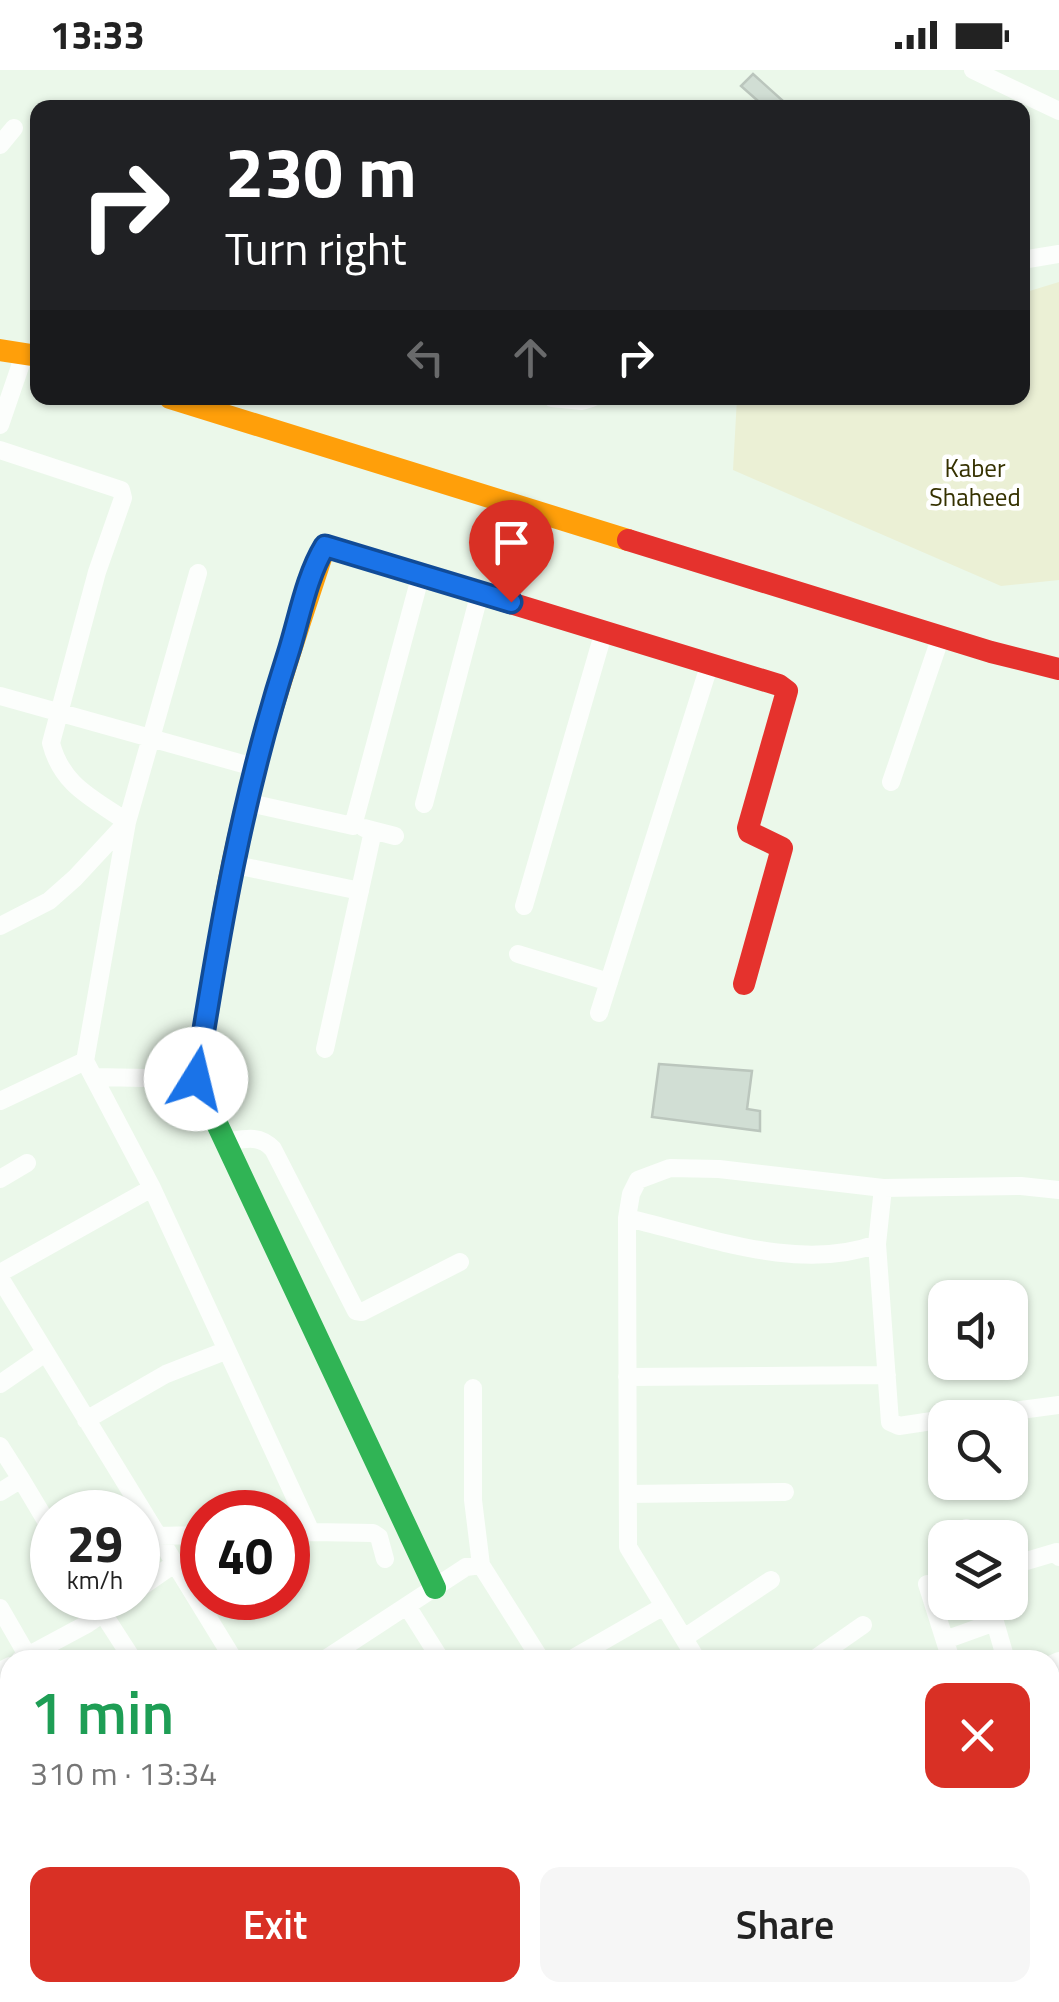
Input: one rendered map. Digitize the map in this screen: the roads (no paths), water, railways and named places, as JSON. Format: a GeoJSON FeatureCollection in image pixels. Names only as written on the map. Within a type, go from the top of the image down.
{"type":"FeatureCollection","features":[{"type":"Feature","properties":{"kind":"street"},"geometry":{"type":"LineString","coordinates":[[973,70],[1059,111]]}},
{"type":"Feature","properties":{"kind":"street"},"geometry":{"type":"LineString","coordinates":[[0,145],[14,128]]}},
{"type":"Feature","properties":{"kind":"street"},"geometry":{"type":"LineString","coordinates":[[1030,259],[1059,254]]}},
{"type":"Feature","properties":{"kind":"street"},"geometry":{"type":"LineString","coordinates":[[0,350],[30,354]]}},
{"type":"Feature","properties":{"kind":"street"},"geometry":{"type":"LineString","coordinates":[[0,425],[30,356]]}},
{"type":"Feature","properties":{"kind":"street"},"geometry":{"type":"LineString","coordinates":[[193,405],[1059,669]]}},
{"type":"Feature","properties":{"kind":"street"},"geometry":{"type":"LineString","coordinates":[[0,450],[121,490],[123,498],[97,572],[52,743],[57,765],[74,786],[127,822]]}},
{"type":"Feature","properties":{"kind":"street"},"geometry":{"type":"LineString","coordinates":[[435,1588],[196,1079],[245,802],[325,546],[780,685],[786,691],[748,828],[782,848],[744,984]]}},
{"type":"Feature","properties":{"kind":"street"},"geometry":{"type":"LineString","coordinates":[[198,573],[127,822],[89,1069],[152,1188],[311,1532],[373,1533],[379,1538],[385,1559]]}},
{"type":"Feature","properties":{"kind":"street"},"geometry":{"type":"LineString","coordinates":[[353,826],[421,574]]}},
{"type":"Feature","properties":{"kind":"street"},"geometry":{"type":"LineString","coordinates":[[424,804],[480,592]]}},
{"type":"Feature","properties":{"kind":"street"},"geometry":{"type":"LineString","coordinates":[[524,906],[604,630]]}},
{"type":"Feature","properties":{"kind":"street"},"geometry":{"type":"LineString","coordinates":[[891,782],[941,636]]}},
{"type":"Feature","properties":{"kind":"street"},"geometry":{"type":"LineString","coordinates":[[599,1014],[710,663]]}},
{"type":"Feature","properties":{"kind":"street"},"geometry":{"type":"LineString","coordinates":[[0,696],[254,767]]}},
{"type":"Feature","properties":{"kind":"street"},"geometry":{"type":"LineString","coordinates":[[245,802],[396,836]]}},
{"type":"Feature","properties":{"kind":"street"},"geometry":{"type":"LineString","coordinates":[[0,926],[49,900],[127,822]]}},
{"type":"Feature","properties":{"kind":"street"},"geometry":{"type":"LineString","coordinates":[[325,1048],[373,831]]}},
{"type":"Feature","properties":{"kind":"street"},"geometry":{"type":"LineString","coordinates":[[231,864],[360,891]]}},
{"type":"Feature","properties":{"kind":"street"},"geometry":{"type":"LineString","coordinates":[[518,954],[609,982]]}},
{"type":"Feature","properties":{"kind":"street"},"geometry":{"type":"LineString","coordinates":[[0,1101],[89,1069],[196,1079]]}},
{"type":"Feature","properties":{"kind":"street"},"geometry":{"type":"LineString","coordinates":[[226,1142],[253,1137],[265,1140],[273,1149],[356,1311],[362,1312],[460,1262]]}},
{"type":"Feature","properties":{"kind":"street"},"geometry":{"type":"LineString","coordinates":[[0,1179],[27,1162]]}},
{"type":"Feature","properties":{"kind":"street"},"geometry":{"type":"LineString","coordinates":[[691,1650],[628,1546],[627,1218],[638,1180],[670,1168],[718,1168],[883,1188],[947,1185],[1059,1190]]}},
{"type":"Feature","properties":{"kind":"street"},"geometry":{"type":"LineString","coordinates":[[129,1490],[0,1275],[152,1188]]}},
{"type":"Feature","properties":{"kind":"street"},"geometry":{"type":"LineString","coordinates":[[883,1188],[877,1244],[890,1422],[894,1426],[928,1422]]}},
{"type":"Feature","properties":{"kind":"street"},"geometry":{"type":"LineString","coordinates":[[627,1218],[774,1251],[847,1253],[877,1244]]}},
{"type":"Feature","properties":{"kind":"street"},"geometry":{"type":"LineString","coordinates":[[86,1420],[166,1374],[225,1351]]}},
{"type":"Feature","properties":{"kind":"street"},"geometry":{"type":"LineString","coordinates":[[0,1384],[45,1353]]}},
{"type":"Feature","properties":{"kind":"street"},"geometry":{"type":"LineString","coordinates":[[627,1377],[887,1375]]}},
{"type":"Feature","properties":{"kind":"street"},"geometry":{"type":"LineString","coordinates":[[473,1388],[472,1500],[481,1566],[535,1650]]}},
{"type":"Feature","properties":{"kind":"street"},"geometry":{"type":"LineString","coordinates":[[1028,1409],[1059,1405]]}},
{"type":"Feature","properties":{"kind":"street"},"geometry":{"type":"LineString","coordinates":[[0,1446],[30,1494]]}},
{"type":"Feature","properties":{"kind":"street"},"geometry":{"type":"LineString","coordinates":[[0,1492],[21,1479]]}},
{"type":"Feature","properties":{"kind":"street"},"geometry":{"type":"LineString","coordinates":[[628,1494],[784,1492]]}},
{"type":"Feature","properties":{"kind":"street"},"geometry":{"type":"LineString","coordinates":[[160,1541],[228,1650]]}},
{"type":"Feature","properties":{"kind":"street"},"geometry":{"type":"LineString","coordinates":[[1028,1561],[1058,1553]]}},
{"type":"Feature","properties":{"kind":"street"},"geometry":{"type":"LineString","coordinates":[[160,1574],[174,1564]]}},
{"type":"Feature","properties":{"kind":"street"},"geometry":{"type":"LineString","coordinates":[[344,1650],[466,1567],[481,1566]]}},
{"type":"Feature","properties":{"kind":"street"},"geometry":{"type":"LineString","coordinates":[[684,1638],[770,1580]]}},
{"type":"Feature","properties":{"kind":"street"},"geometry":{"type":"LineString","coordinates":[[927,1584],[948,1650]]}},
{"type":"Feature","properties":{"kind":"street"},"geometry":{"type":"LineString","coordinates":[[407,1606],[435,1650]]}},
{"type":"Feature","properties":{"kind":"street"},"geometry":{"type":"LineString","coordinates":[[587,1650],[664,1606]]}},
{"type":"Feature","properties":{"kind":"street"},"geometry":{"type":"LineString","coordinates":[[0,1608],[21,1650]]}},
{"type":"Feature","properties":{"kind":"street"},"geometry":{"type":"LineString","coordinates":[[38,1650],[78,1620]]}},
{"type":"Feature","properties":{"kind":"street"},"geometry":{"type":"LineString","coordinates":[[108,1620],[127,1650]]}},
{"type":"Feature","properties":{"kind":"street"},"geometry":{"type":"LineString","coordinates":[[945,1640],[995,1622],[1003,1650]]}},
{"type":"Feature","properties":{"kind":"street"},"geometry":{"type":"LineString","coordinates":[[827,1650],[863,1625]]}},
{"type":"Feature","properties":{"kind":"park label","name":"Kaber Shaheed"},"geometry":{"type":"Point","coordinates":[975,482]}}]}
